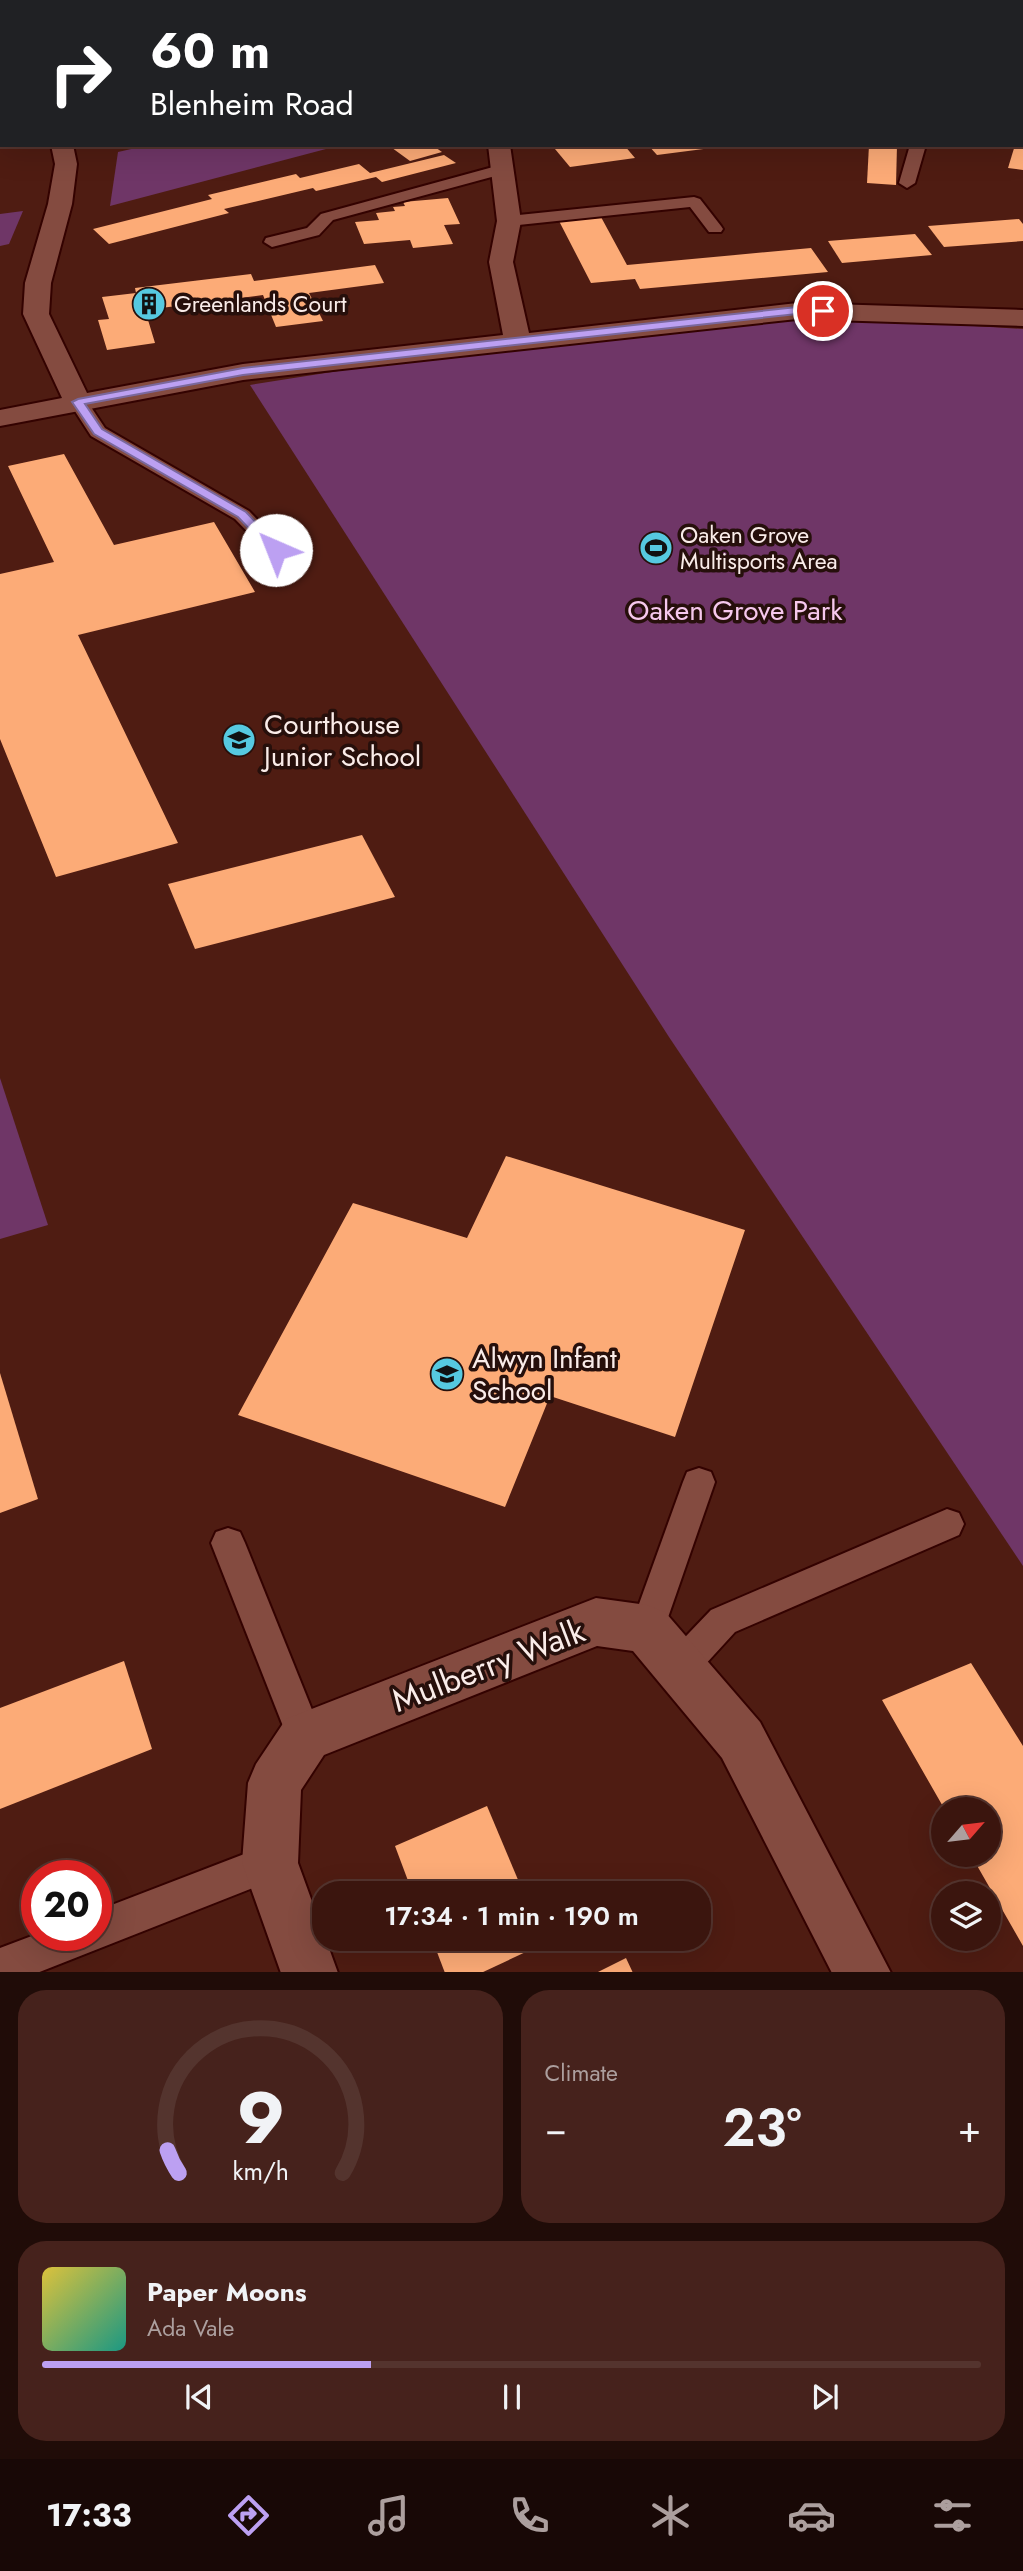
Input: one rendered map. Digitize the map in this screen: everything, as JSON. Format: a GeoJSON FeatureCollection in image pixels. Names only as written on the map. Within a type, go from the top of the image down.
{"type":"FeatureCollection","features":[{"type":"Feature","properties":{"kind":"street"},"geometry":{"type":"LineString","coordinates":[[62,147],[66,164],[60,204],[38,283],[36,314],[78,402]]}},
{"type":"Feature","properties":{"kind":"street"},"geometry":{"type":"LineString","coordinates":[[502,157],[509,221],[501,262],[517,340]]}},
{"type":"Feature","properties":{"kind":"street"},"geometry":{"type":"LineString","coordinates":[[0,418],[243,372],[797,311],[1023,318]]}},
{"type":"Feature","properties":{"kind":"street","name":"Mulberry Walk"},"geometry":{"type":"LineString","coordinates":[[304,1737],[596,1622],[664,1648]]}},
{"type":"Feature","properties":{"kind":"street"},"geometry":{"type":"LineString","coordinates":[[664,1648],[741,1740],[863,1972]]}},
{"type":"Feature","properties":{"kind":"street"},"geometry":{"type":"LineString","coordinates":[[304,1737],[275,1783],[270,1863],[310,1972]]}},
{"type":"Feature","properties":{"kind":"lane"},"geometry":{"type":"LineString","coordinates":[[907,183],[917,147]]}},
{"type":"Feature","properties":{"kind":"lane"},"geometry":{"type":"LineString","coordinates":[[272,242],[313,232],[327,216],[502,157]]}},
{"type":"Feature","properties":{"kind":"lane"},"geometry":{"type":"LineString","coordinates":[[509,221],[694,202],[715,229]]}},
{"type":"Feature","properties":{"kind":"lane"},"geometry":{"type":"LineString","coordinates":[[78,402],[98,432],[242,514],[276,550]]}},
{"type":"Feature","properties":{"kind":"lane"},"geometry":{"type":"LineString","coordinates":[[664,1648],[699,1482]]}},
{"type":"Feature","properties":{"kind":"lane"},"geometry":{"type":"LineString","coordinates":[[664,1648],[947,1524]]}},
{"type":"Feature","properties":{"kind":"lane"},"geometry":{"type":"LineString","coordinates":[[228,1543],[304,1737]]}},
{"type":"Feature","properties":{"kind":"lane"},"geometry":{"type":"LineString","coordinates":[[112,1924],[270,1863]]}},
{"type":"Feature","properties":{"kind":"lane"},"geometry":{"type":"LineString","coordinates":[[0,1967],[42,1951]]}},
{"type":"Feature","properties":{"kind":"green space"},"geometry":{"type":"Polygon","coordinates":[[[140,147],[326,149],[110,206],[118,152],[140,147]]]}},
{"type":"Feature","properties":{"kind":"green space"},"geometry":{"type":"Polygon","coordinates":[[[23,211],[9,244],[0,246],[0,214],[23,211]]]}},
{"type":"Feature","properties":{"kind":"green space","name":"Oaken Grove Park"},"geometry":{"type":"Polygon","coordinates":[[[800,315],[1023,329],[1023,1566],[669,1037],[250,385],[478,349],[800,315]]]}},
{"type":"Feature","properties":{"kind":"green space"},"geometry":{"type":"Polygon","coordinates":[[[0,1078],[48,1225],[0,1239],[0,1078]]]}},
{"type":"Feature","properties":{"kind":"building"},"geometry":{"type":"Polygon","coordinates":[[[391,147],[435,147],[442,152],[410,161],[391,147]]]}},
{"type":"Feature","properties":{"kind":"building"},"geometry":{"type":"Polygon","coordinates":[[[626,147],[635,158],[570,167],[555,149],[626,147]]]}},
{"type":"Feature","properties":{"kind":"building"},"geometry":{"type":"Polygon","coordinates":[[[650,147],[719,147],[657,155],[650,147]]]}},
{"type":"Feature","properties":{"kind":"building"},"geometry":{"type":"Polygon","coordinates":[[[869,147],[897,147],[896,185],[867,183],[869,147]]]}},
{"type":"Feature","properties":{"kind":"building"},"geometry":{"type":"Polygon","coordinates":[[[1014,147],[1023,147],[1023,170],[1008,168],[1014,147]]]}},
{"type":"Feature","properties":{"kind":"building"},"geometry":{"type":"Polygon","coordinates":[[[444,155],[456,163],[382,182],[376,177],[316,191],[313,188],[224,209],[229,213],[109,244],[93,229],[212,199],[208,195],[296,174],[300,178],[359,164],[370,173],[444,155]]]}},
{"type":"Feature","properties":{"kind":"building"},"geometry":{"type":"Polygon","coordinates":[[[448,198],[460,224],[444,225],[453,244],[413,248],[410,240],[364,244],[355,222],[379,220],[376,213],[395,211],[393,207],[405,206],[403,202],[448,198]]]}},
{"type":"Feature","properties":{"kind":"building"},"geometry":{"type":"Polygon","coordinates":[[[601,217],[627,265],[811,248],[828,272],[640,289],[635,279],[591,283],[559,221],[601,217]]]}},
{"type":"Feature","properties":{"kind":"building"},"geometry":{"type":"Polygon","coordinates":[[[1019,219],[1023,224],[1023,241],[944,247],[928,226],[1019,219]]]}},
{"type":"Feature","properties":{"kind":"building"},"geometry":{"type":"Polygon","coordinates":[[[915,234],[932,255],[842,263],[828,241],[915,234]]]}},
{"type":"Feature","properties":{"kind":"building","name":"Greenlands Court"},"geometry":{"type":"Polygon","coordinates":[[[375,265],[384,283],[309,293],[323,321],[276,327],[263,295],[145,310],[155,343],[107,350],[98,320],[109,319],[102,297],[136,293],[135,288],[251,274],[254,281],[375,265]]]}},
{"type":"Feature","properties":{"kind":"building"},"geometry":{"type":"Polygon","coordinates":[[[64,454],[114,545],[214,522],[255,592],[78,635],[178,843],[56,877],[0,739],[0,574],[54,562],[8,466],[64,454]]]}},
{"type":"Feature","properties":{"kind":"building"},"geometry":{"type":"Polygon","coordinates":[[[362,835],[395,897],[195,949],[168,884],[362,835]]]}},
{"type":"Feature","properties":{"kind":"building"},"geometry":{"type":"Polygon","coordinates":[[[506,1156],[745,1230],[675,1437],[550,1396],[505,1507],[238,1415],[353,1203],[467,1238],[506,1156]]]}},
{"type":"Feature","properties":{"kind":"building"},"geometry":{"type":"Polygon","coordinates":[[[0,1373],[38,1499],[0,1513],[0,1373]]]}},
{"type":"Feature","properties":{"kind":"building"},"geometry":{"type":"Polygon","coordinates":[[[124,1661],[152,1749],[0,1809],[0,1708],[124,1661]]]}},
{"type":"Feature","properties":{"kind":"building"},"geometry":{"type":"Polygon","coordinates":[[[971,1663],[1023,1746],[1023,1946],[1001,1908],[1001,1881],[986,1881],[978,1867],[1001,1867],[1001,1797],[938,1797],[882,1700],[971,1663]]]}},
{"type":"Feature","properties":{"kind":"building"},"geometry":{"type":"Polygon","coordinates":[[[487,1806],[519,1881],[408,1881],[395,1846],[487,1806]]]}},
{"type":"Feature","properties":{"kind":"building"},"geometry":{"type":"Polygon","coordinates":[[[437,1951],[528,1951],[483,1972],[445,1972],[437,1951]]]}},
{"type":"Feature","properties":{"kind":"building"},"geometry":{"type":"Polygon","coordinates":[[[626,1958],[633,1972],[598,1972],[626,1958]]]}},
{"type":"Feature","properties":{"kind":"place","name":"Greenlands Court"},"geometry":{"type":"Point","coordinates":[149,304]}},
{"type":"Feature","properties":{"kind":"place","name":"Oaken Grove Multisports Area"},"geometry":{"type":"Point","coordinates":[656,548]}},
{"type":"Feature","properties":{"kind":"place","name":"Courthouse Junior School"},"geometry":{"type":"Point","coordinates":[239,740]}},
{"type":"Feature","properties":{"kind":"place","name":"Alwyn Infant School"},"geometry":{"type":"Point","coordinates":[447,1374]}},
{"type":"Feature","properties":{"kind":"route"},"geometry":{"type":"LineString","coordinates":[[276,550],[242,514],[98,432],[78,402],[243,372],[397,353],[797,311],[823,311]]}}]}
